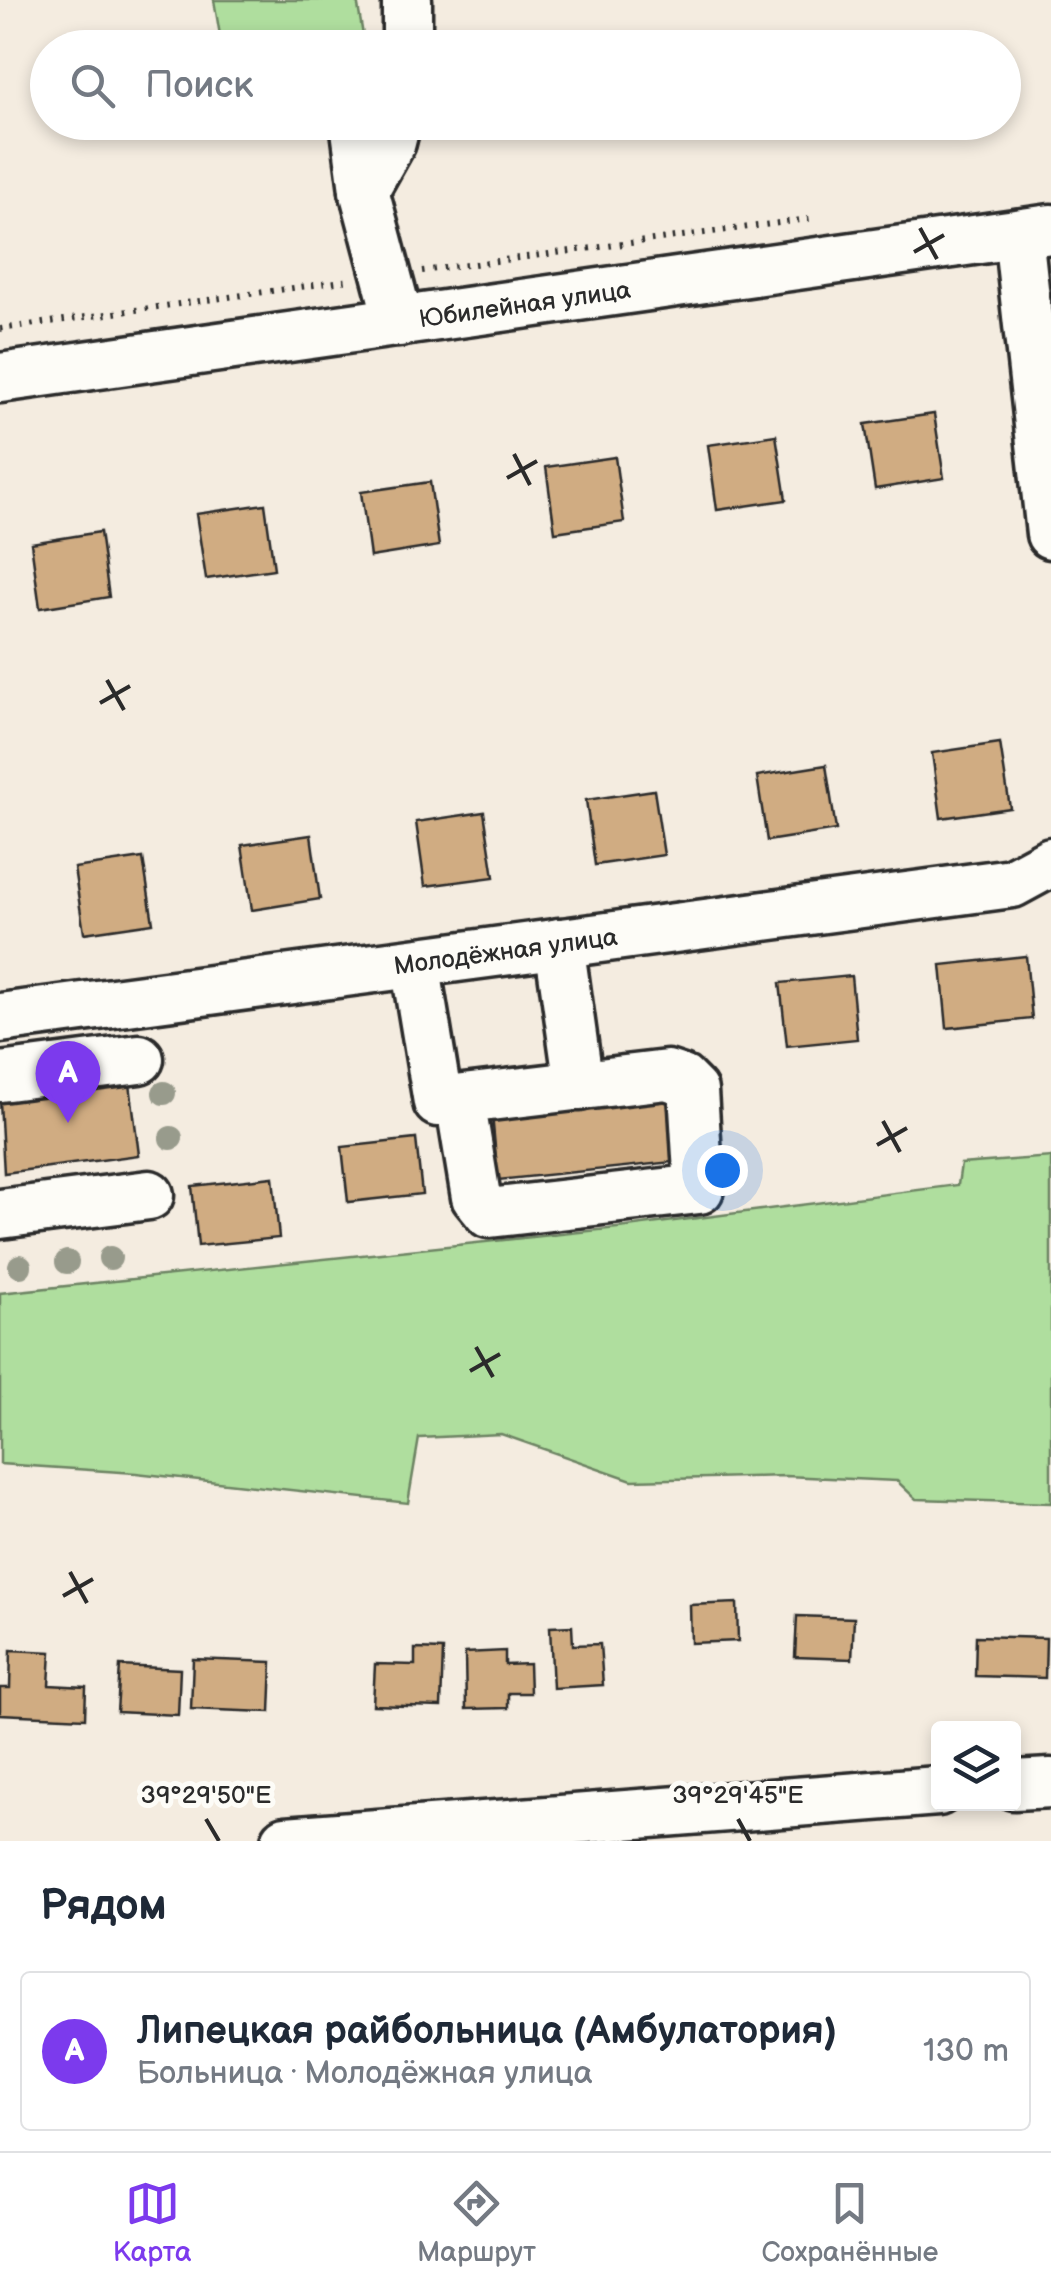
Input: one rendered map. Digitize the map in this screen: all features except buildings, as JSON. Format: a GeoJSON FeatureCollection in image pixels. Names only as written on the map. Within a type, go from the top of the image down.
{"type":"FeatureCollection","features":[{"type":"Feature","properties":{"kind":"street"},"geometry":{"type":"LineString","coordinates":[[408,0],[408,30]]}},
{"type":"Feature","properties":{"kind":"street"},"geometry":{"type":"LineString","coordinates":[[357,140],[364,190],[390,275],[398,322]]}},
{"type":"Feature","properties":{"kind":"street"},"geometry":{"type":"LineString","coordinates":[[364,190],[392,140]]}},
{"type":"Feature","properties":{"kind":"street"},"geometry":{"type":"LineString","coordinates":[[1035,231],[1051,534]]}},
{"type":"Feature","properties":{"kind":"street","name":"Юбилейная улица"},"geometry":{"type":"LineString","coordinates":[[0,378],[1035,231]]}},
{"type":"Feature","properties":{"kind":"street","name":"Молодёжная улица"},"geometry":{"type":"LineString","coordinates":[[0,1018],[559,943],[1032,872]]}},
{"type":"Feature","properties":{"kind":"street"},"geometry":{"type":"LineString","coordinates":[[559,943],[579,1086]]}},
{"type":"Feature","properties":{"kind":"street"},"geometry":{"type":"LineString","coordinates":[[416,963],[438,1102],[667,1076],[682,1080],[694,1091],[699,1189],[490,1213],[476,1198],[460,1100]]}},
{"type":"Feature","properties":{"kind":"street"},"geometry":{"type":"LineString","coordinates":[[0,1077],[139,1059]]}},
{"type":"Feature","properties":{"kind":"street"},"geometry":{"type":"LineString","coordinates":[[0,1214],[149,1195]]}},
{"type":"Feature","properties":{"kind":"street"},"geometry":{"type":"LineString","coordinates":[[1021,1785],[1051,1782]]}},
{"type":"Feature","properties":{"kind":"street"},"geometry":{"type":"LineString","coordinates":[[286,1841],[931,1792]]}},
{"type":"Feature","properties":{"kind":"path"},"geometry":{"type":"LineString","coordinates":[[0,328],[818,218]]}},
{"type":"Feature","properties":{"kind":"green space"},"geometry":{"type":"Polygon","coordinates":[[[214,0],[357,0],[362,30],[219,30],[214,0]]]}},
{"type":"Feature","properties":{"kind":"green space"},"geometry":{"type":"Polygon","coordinates":[[[1051,1157],[1051,1503],[916,1499],[897,1481],[785,1476],[632,1480],[501,1434],[419,1438],[408,1503],[136,1473],[0,1464],[0,1293],[627,1227],[958,1185],[961,1164],[1051,1157]]]}},
{"type":"Feature","properties":{"kind":"place","name":"Липецкая райбольница (Амбулатория)"},"geometry":{"type":"Point","coordinates":[68,1123]}}]}
